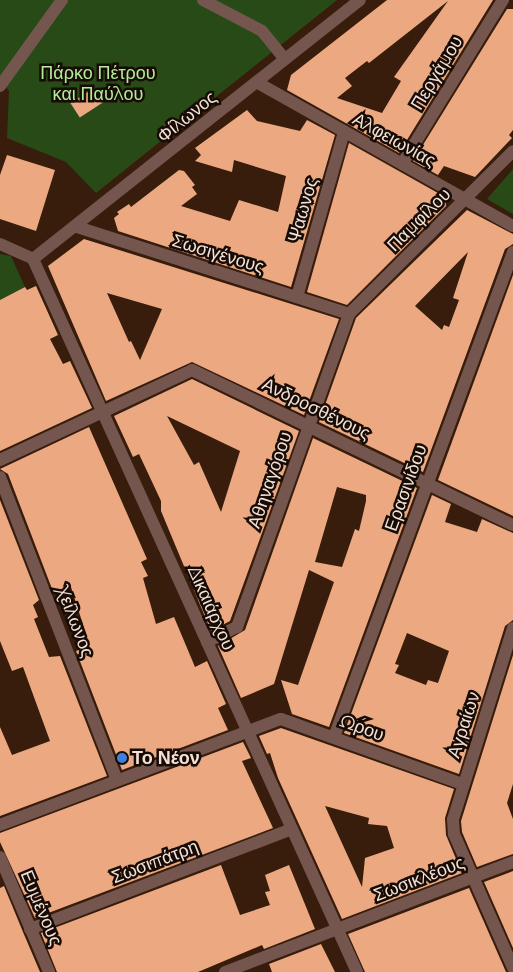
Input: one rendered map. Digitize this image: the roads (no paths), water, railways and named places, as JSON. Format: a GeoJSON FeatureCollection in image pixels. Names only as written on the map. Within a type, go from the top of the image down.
{"type":"FeatureCollection","features":[{"type":"Feature","properties":{"kind":"street"},"geometry":{"type":"LineString","coordinates":[[0,86],[62,0]]}},
{"type":"Feature","properties":{"kind":"street"},"geometry":{"type":"LineString","coordinates":[[203,0],[262,31],[285,59]]}},
{"type":"Feature","properties":{"kind":"street","name":"Φίλωνος"},"geometry":{"type":"LineString","coordinates":[[33,258],[77,227],[360,0]]}},
{"type":"Feature","properties":{"kind":"street","name":"Περγάμου"},"geometry":{"type":"LineString","coordinates":[[402,164],[503,0]]}},
{"type":"Feature","properties":{"kind":"street","name":"Αλφειωνίας"},"geometry":{"type":"LineString","coordinates":[[258,83],[513,226]]}},
{"type":"Feature","properties":{"kind":"street","name":"Ψαωνος"},"geometry":{"type":"LineString","coordinates":[[297,297],[344,132]]}},
{"type":"Feature","properties":{"kind":"street","name":"Παμφίλου"},"geometry":{"type":"LineString","coordinates":[[349,314],[513,151]]}},
{"type":"Feature","properties":{"kind":"street","name":"Σωσιγένους"},"geometry":{"type":"LineString","coordinates":[[77,227],[349,314]]}},
{"type":"Feature","properties":{"kind":"street"},"geometry":{"type":"LineString","coordinates":[[0,244],[33,258]]}},
{"type":"Feature","properties":{"kind":"street","name":"Ερασινίδου"},"geometry":{"type":"LineString","coordinates":[[334,737],[426,482],[513,252]]}},
{"type":"Feature","properties":{"kind":"street","name":"Δικαιάρχου"},"geometry":{"type":"LineString","coordinates":[[33,258],[357,972]]}},
{"type":"Feature","properties":{"kind":"street","name":"Αθηναγόρου"},"geometry":{"type":"LineString","coordinates":[[207,642],[237,627],[308,424],[349,314]]}},
{"type":"Feature","properties":{"kind":"street","name":"Ανδροσθένους"},"geometry":{"type":"LineString","coordinates":[[103,413],[192,370],[513,524]]}},
{"type":"Feature","properties":{"kind":"street"},"geometry":{"type":"LineString","coordinates":[[0,460],[103,413]]}},
{"type":"Feature","properties":{"kind":"street","name":"Χείλωνος"},"geometry":{"type":"LineString","coordinates":[[0,477],[117,780]]}},
{"type":"Feature","properties":{"kind":"street","name":"Αγραίων"},"geometry":{"type":"LineString","coordinates":[[474,877],[454,834],[453,820],[513,628]]}},
{"type":"Feature","properties":{"kind":"street","name":"Ώρου"},"geometry":{"type":"LineString","coordinates":[[0,824],[281,719],[463,784]]}},
{"type":"Feature","properties":{"kind":"street","name":"Σωσιπάτρη"},"geometry":{"type":"LineString","coordinates":[[30,929],[292,828]]}},
{"type":"Feature","properties":{"kind":"street","name":"Ευμένους"},"geometry":{"type":"LineString","coordinates":[[0,857],[49,972]]}},
{"type":"Feature","properties":{"kind":"street","name":"Σωσικλέους"},"geometry":{"type":"LineString","coordinates":[[225,972],[513,862]]}},
{"type":"Feature","properties":{"kind":"street"},"geometry":{"type":"LineString","coordinates":[[474,877],[513,968]]}},
{"type":"Feature","properties":{"kind":"place","name":"Το Νέον"},"geometry":{"type":"Point","coordinates":[122,758]}},
{"type":"Feature","properties":{"kind":"park label","name":"Πάρκο Πέτρου και Παύλου"},"geometry":{"type":"Point","coordinates":[98,84]}}]}
